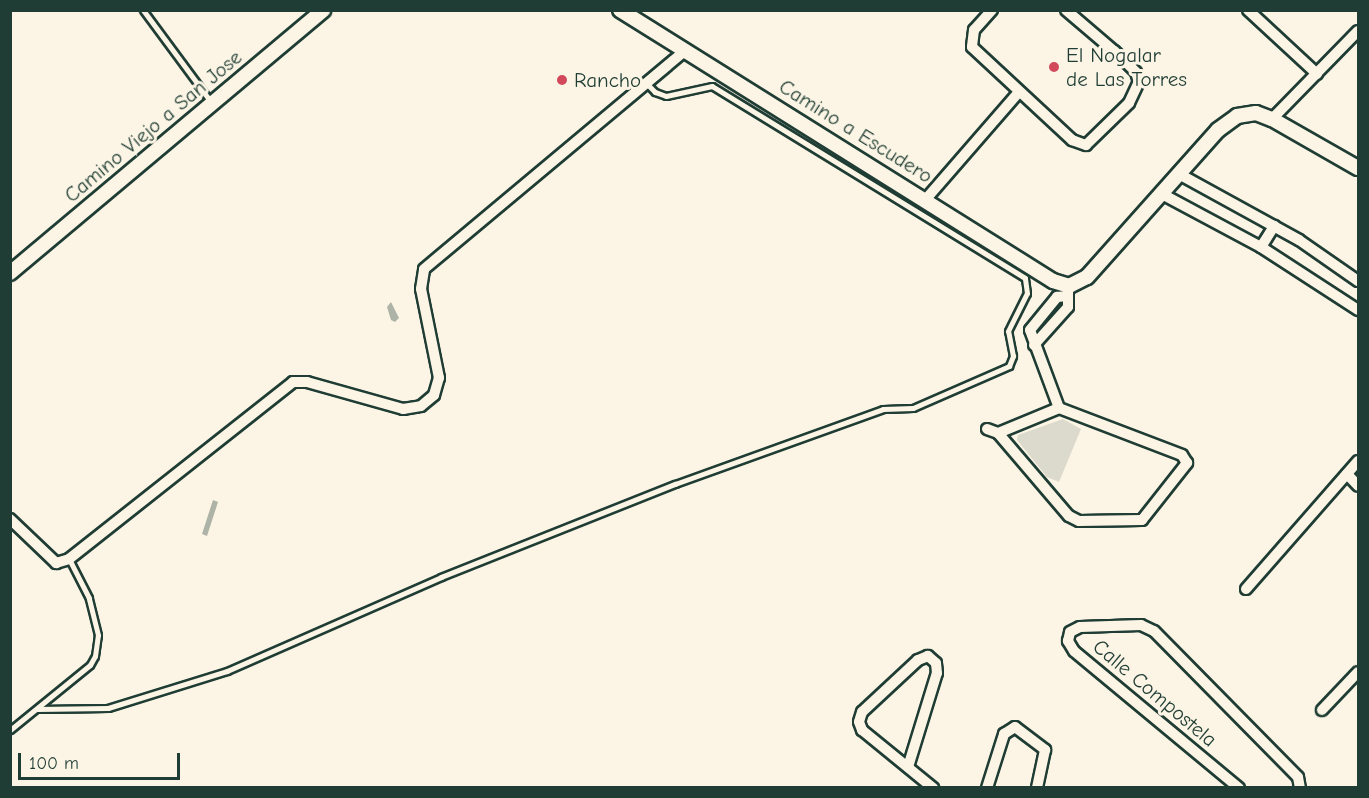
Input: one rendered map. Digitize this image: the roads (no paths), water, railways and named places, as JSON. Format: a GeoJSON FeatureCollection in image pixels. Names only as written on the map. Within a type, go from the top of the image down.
{"type":"FeatureCollection","features":[{"type":"Feature","properties":{"kind":"street","name":"Camino Viejo a San Jose"},"geometry":{"type":"LineString","coordinates":[[10,273],[322,10]]}},
{"type":"Feature","properties":{"kind":"street","name":"Camino a Escudero"},"geometry":{"type":"LineString","coordinates":[[620,10],[926,199],[1068,291]]}},
{"type":"Feature","properties":{"kind":"street"},"geometry":{"type":"LineString","coordinates":[[993,10],[974,30],[972,46],[1018,93],[1082,146],[1112,122],[1136,93],[1136,72],[1066,10]]}},
{"type":"Feature","properties":{"kind":"street"},"geometry":{"type":"LineString","coordinates":[[1248,10],[1317,74]]}},
{"type":"Feature","properties":{"kind":"street"},"geometry":{"type":"LineString","coordinates":[[1272,119],[1359,30]]}},
{"type":"Feature","properties":{"kind":"street"},"geometry":{"type":"LineString","coordinates":[[10,519],[56,564],[69,559],[293,382],[307,382],[403,409],[421,406],[434,395],[439,378],[421,289],[424,269],[686,50]]}},
{"type":"Feature","properties":{"kind":"street"},"geometry":{"type":"LineString","coordinates":[[926,199],[1018,93]]}},
{"type":"Feature","properties":{"kind":"street"},"geometry":{"type":"LineString","coordinates":[[1059,408],[1034,345],[1068,307],[1068,291],[1087,277],[1218,130],[1237,116],[1256,113],[1272,119],[1359,168]]}},
{"type":"Feature","properties":{"kind":"street"},"geometry":{"type":"LineString","coordinates":[[1179,174],[1274,226],[1359,281]]}},
{"type":"Feature","properties":{"kind":"street"},"geometry":{"type":"LineString","coordinates":[[1162,194],[1261,247],[1359,310]]}},
{"type":"Feature","properties":{"kind":"street"},"geometry":{"type":"LineString","coordinates":[[1261,247],[1274,226]]}},
{"type":"Feature","properties":{"kind":"street"},"geometry":{"type":"LineString","coordinates":[[987,429],[998,433],[1069,516],[1079,521],[1142,520],[1185,469],[1186,458],[1182,455],[1059,408],[998,433]]}},
{"type":"Feature","properties":{"kind":"street"},"geometry":{"type":"LineString","coordinates":[[1246,590],[1359,460]]}},
{"type":"Feature","properties":{"kind":"street"},"geometry":{"type":"LineString","coordinates":[[1347,474],[1359,486]]}},
{"type":"Feature","properties":{"kind":"street","name":"Calle Compostela"},"geometry":{"type":"LineString","coordinates":[[1239,788],[1074,651],[1068,641],[1070,632],[1080,627],[1141,625],[1154,631],[1298,777],[1300,788]]}},
{"type":"Feature","properties":{"kind":"street"},"geometry":{"type":"LineString","coordinates":[[908,767],[938,668],[930,657],[924,656],[862,712],[859,722],[862,730],[933,788]]}},
{"type":"Feature","properties":{"kind":"street"},"geometry":{"type":"LineString","coordinates":[[1322,710],[1359,672]]}},
{"type":"Feature","properties":{"kind":"street"},"geometry":{"type":"LineString","coordinates":[[987,788],[1001,740],[1011,728],[1020,728],[1045,750],[1037,788]]}},
{"type":"Feature","properties":{"kind":"lane"},"geometry":{"type":"LineString","coordinates":[[143,10],[212,104]]}},
{"type":"Feature","properties":{"kind":"lane"},"geometry":{"type":"LineString","coordinates":[[37,709],[108,708],[227,671],[441,577],[675,484],[883,409],[913,408],[1009,366],[1013,356],[1008,331],[1027,293],[1025,278],[712,86],[666,96],[655,92],[646,83]]}},
{"type":"Feature","properties":{"kind":"lane"},"geometry":{"type":"LineString","coordinates":[[10,730],[90,665],[98,644],[88,598],[69,559]]}},
{"type":"Feature","properties":{"kind":"place","name":"El Nogalar de Las Torres"},"geometry":{"type":"Point","coordinates":[1054,67]}},
{"type":"Feature","properties":{"kind":"place","name":"Rancho"},"geometry":{"type":"Point","coordinates":[562,80]}}]}
